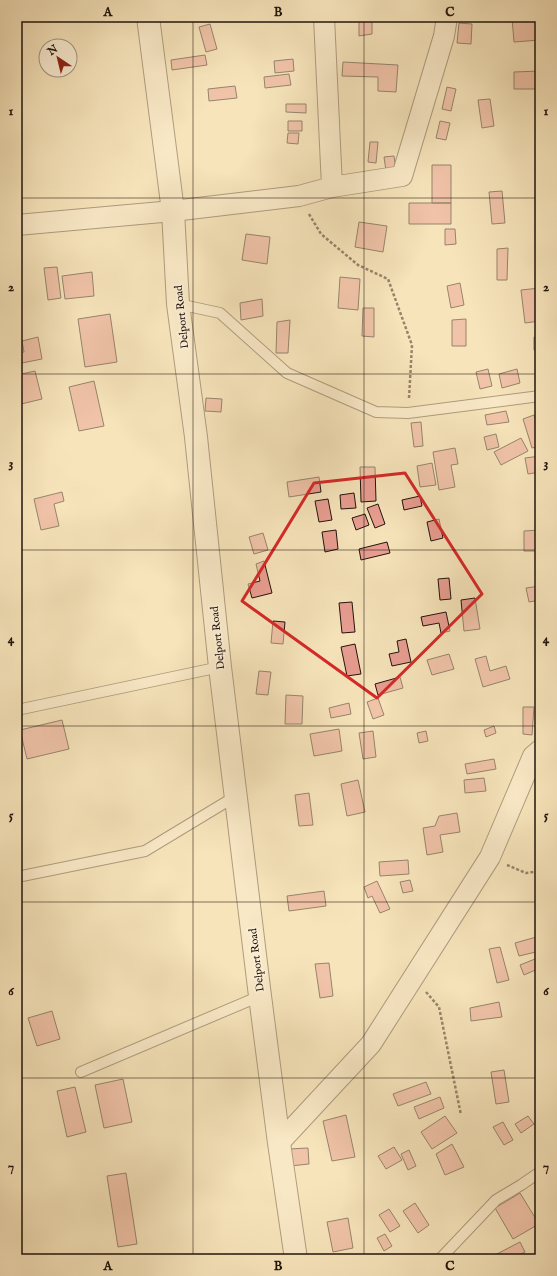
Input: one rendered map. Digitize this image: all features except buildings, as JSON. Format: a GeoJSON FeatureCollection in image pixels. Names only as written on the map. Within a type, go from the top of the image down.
{"type":"FeatureCollection","features":[{"type":"Feature","properties":{"kind":"street","name":"Delport Road"},"geometry":{"type":"LineString","coordinates":[[148,17],[173,211],[178,304],[196,437],[220,667],[260,996],[296,1259]]}},
{"type":"Feature","properties":{"kind":"street"},"geometry":{"type":"LineString","coordinates":[[324,17],[332,187]]}},
{"type":"Feature","properties":{"kind":"street"},"geometry":{"type":"LineString","coordinates":[[17,225],[173,211],[299,196],[332,187],[402,176],[444,36],[447,17]]}},
{"type":"Feature","properties":{"kind":"street"},"geometry":{"type":"LineString","coordinates":[[279,1143],[371,1044],[490,857],[533,756],[540,750]]}},
{"type":"Feature","properties":{"kind":"lane"},"geometry":{"type":"LineString","coordinates":[[178,304],[220,313],[287,373],[376,412],[408,413],[540,396]]}},
{"type":"Feature","properties":{"kind":"lane"},"geometry":{"type":"LineString","coordinates":[[17,710],[220,667]]}},
{"type":"Feature","properties":{"kind":"lane"},"geometry":{"type":"LineString","coordinates":[[17,877],[145,851],[236,796]]}},
{"type":"Feature","properties":{"kind":"lane"},"geometry":{"type":"LineString","coordinates":[[81,1072],[260,996]]}},
{"type":"Feature","properties":{"kind":"lane"},"geometry":{"type":"LineString","coordinates":[[440,1259],[496,1200],[540,1172]]}},
{"type":"Feature","properties":{"kind":"path"},"geometry":{"type":"LineString","coordinates":[[299,196],[321,234],[358,265],[388,279],[412,344],[408,413]]}},
{"type":"Feature","properties":{"kind":"path"},"geometry":{"type":"LineString","coordinates":[[490,857],[526,873],[540,871]]}},
{"type":"Feature","properties":{"kind":"path"},"geometry":{"type":"LineString","coordinates":[[414,977],[439,1008],[461,1115]]}},
{"type":"Feature","properties":{"kind":"highlighted area"},"geometry":{"type":"Polygon","coordinates":[[[405,473],[482,594],[377,698],[242,601],[314,483],[405,473]]]}}]}
